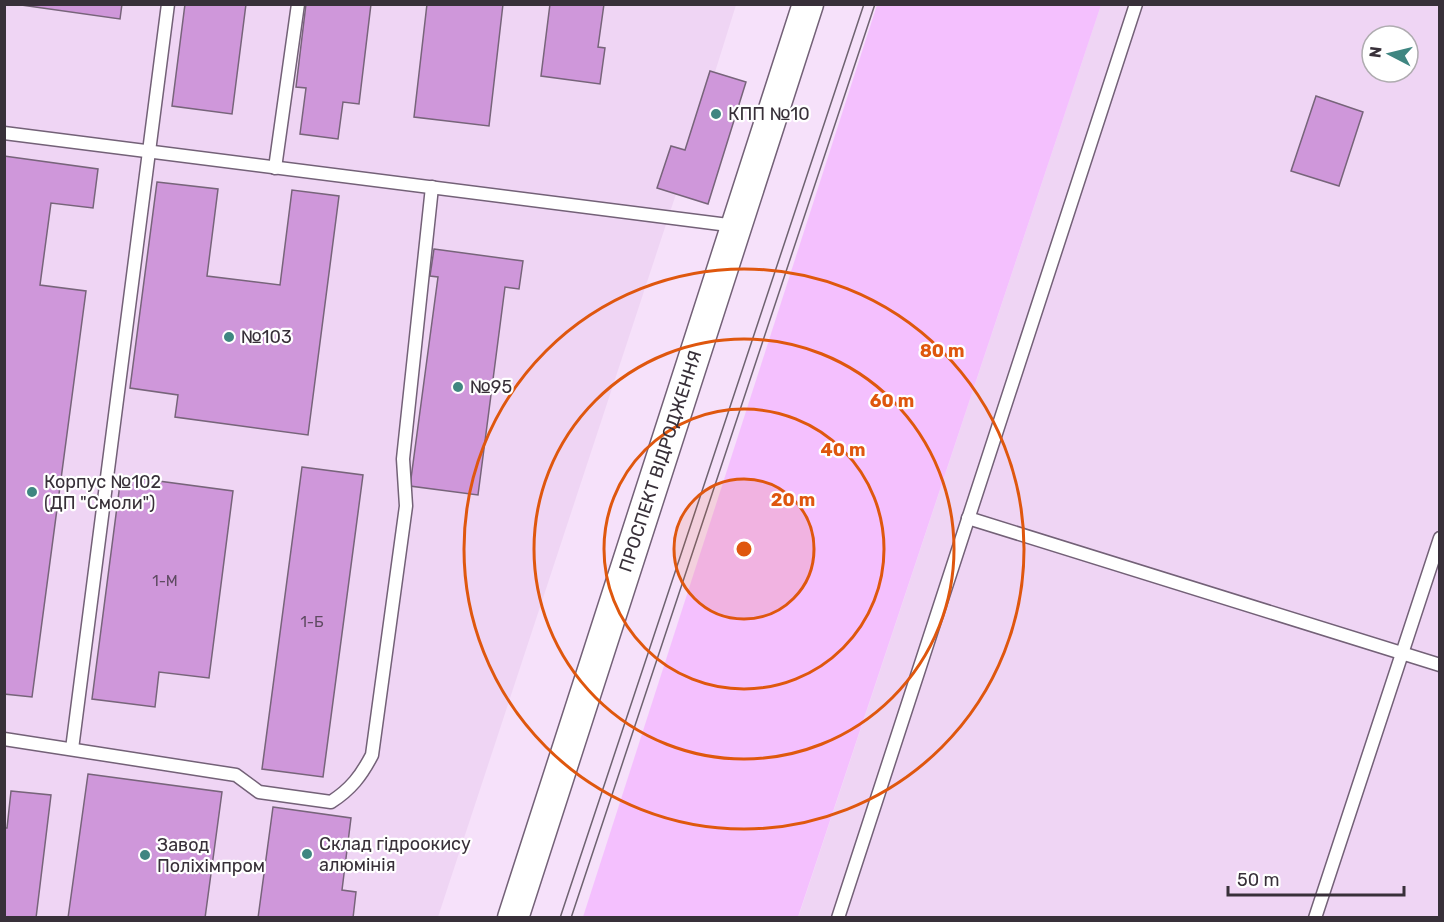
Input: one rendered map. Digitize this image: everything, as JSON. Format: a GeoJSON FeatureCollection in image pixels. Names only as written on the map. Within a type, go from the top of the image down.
{"type":"FeatureCollection","features":[{"type":"Feature","properties":{"kind":"street","name":"ПРОСПЕКТ ВІДРОДЖЕННЯ"},"geometry":{"type":"LineString","coordinates":[[513,918],[808,4]]}},
{"type":"Feature","properties":{"kind":"lane"},"geometry":{"type":"LineString","coordinates":[[72,749],[151,152],[168,4]]}},
{"type":"Feature","properties":{"kind":"lane"},"geometry":{"type":"LineString","coordinates":[[275,168],[298,4]]}},
{"type":"Feature","properties":{"kind":"lane"},"geometry":{"type":"LineString","coordinates":[[837,918],[1136,4]]}},
{"type":"Feature","properties":{"kind":"lane"},"geometry":{"type":"LineString","coordinates":[[4,133],[736,226]]}},
{"type":"Feature","properties":{"kind":"lane"},"geometry":{"type":"LineString","coordinates":[[4,738],[236,775],[259,792],[331,802],[350,789],[372,755],[406,506],[403,459],[432,188]]}},
{"type":"Feature","properties":{"kind":"lane"},"geometry":{"type":"LineString","coordinates":[[968,518],[1440,665]]}},
{"type":"Feature","properties":{"kind":"lane"},"geometry":{"type":"LineString","coordinates":[[1315,918],[1440,538]]}},
{"type":"Feature","properties":{"kind":"shaded area"},"geometry":{"type":"Polygon","coordinates":[[[5,5],[736,5],[715,72],[746,82],[708,204],[676,194],[438,917],[5,918],[5,5]]]}},
{"type":"Feature","properties":{"kind":"shaded area"},"geometry":{"type":"Polygon","coordinates":[[[877,5],[1101,5],[798,917],[583,917],[877,5]]]}},
{"type":"Feature","properties":{"kind":"shaded area"},"geometry":{"type":"Polygon","coordinates":[[[1101,5],[1439,5],[1439,917],[798,918],[1101,5]]]}},
{"type":"Feature","properties":{"kind":"building"},"geometry":{"type":"Polygon","coordinates":[[[14,4],[122,4],[120,19],[14,4]]]}},
{"type":"Feature","properties":{"kind":"building"},"geometry":{"type":"Polygon","coordinates":[[[185,4],[246,4],[232,114],[172,106],[185,4]]]}},
{"type":"Feature","properties":{"kind":"building"},"geometry":{"type":"Polygon","coordinates":[[[306,4],[371,4],[359,104],[343,102],[338,139],[300,134],[306,88],[296,87],[306,4]]]}},
{"type":"Feature","properties":{"kind":"building"},"geometry":{"type":"Polygon","coordinates":[[[427,4],[503,4],[489,126],[414,117],[427,4]]]}},
{"type":"Feature","properties":{"kind":"building"},"geometry":{"type":"Polygon","coordinates":[[[550,4],[604,4],[598,47],[605,48],[600,84],[541,76],[550,4]]]}},
{"type":"Feature","properties":{"kind":"building","name":"КПП №10"},"geometry":{"type":"Polygon","coordinates":[[[710,71],[746,82],[708,204],[657,188],[671,146],[685,150],[710,71]]]}},
{"type":"Feature","properties":{"kind":"building"},"geometry":{"type":"Polygon","coordinates":[[[1316,96],[1363,112],[1339,186],[1291,171],[1316,96]]]}},
{"type":"Feature","properties":{"kind":"building","name":"Корпус №102 (ДП \"Смоли\")"},"geometry":{"type":"Polygon","coordinates":[[[4,156],[98,169],[93,208],[51,203],[40,285],[86,291],[32,697],[4,694],[4,156]]]}},
{"type":"Feature","properties":{"kind":"building","name":"№103"},"geometry":{"type":"Polygon","coordinates":[[[157,182],[218,189],[207,276],[280,285],[292,190],[339,196],[308,435],[175,417],[178,395],[130,388],[157,182]]]}},
{"type":"Feature","properties":{"kind":"building","name":"№95"},"geometry":{"type":"Polygon","coordinates":[[[434,249],[523,261],[519,289],[505,287],[478,495],[410,486],[438,277],[430,276],[434,249]]]}},
{"type":"Feature","properties":{"kind":"building"},"geometry":{"type":"Polygon","coordinates":[[[302,467],[363,475],[323,777],[262,769],[302,467]]]}},
{"type":"Feature","properties":{"kind":"building"},"geometry":{"type":"Polygon","coordinates":[[[121,476],[233,491],[209,678],[159,672],[155,707],[92,699],[121,476]]]}},
{"type":"Feature","properties":{"kind":"building","name":"Завод Поліхімпром"},"geometry":{"type":"Polygon","coordinates":[[[88,774],[222,792],[205,918],[68,918],[88,774]]]}},
{"type":"Feature","properties":{"kind":"building"},"geometry":{"type":"Polygon","coordinates":[[[11,791],[51,795],[36,918],[4,918],[4,828],[7,828],[11,791]]]}},
{"type":"Feature","properties":{"kind":"building","name":"Склад гідроокису алюмінія"},"geometry":{"type":"Polygon","coordinates":[[[273,807],[351,818],[342,890],[356,892],[353,918],[258,918],[273,807]]]}},
{"type":"Feature","properties":{"kind":"tram line"},"geometry":{"type":"LineString","coordinates":[[560,918],[864,4]]}},
{"type":"Feature","properties":{"kind":"tram line"},"geometry":{"type":"LineString","coordinates":[[571,918],[875,4]]}},
{"type":"Feature","properties":{"kind":"place","name":"КПП №10"},"geometry":{"type":"Point","coordinates":[716,114]}},
{"type":"Feature","properties":{"kind":"place","name":"№103"},"geometry":{"type":"Point","coordinates":[229,337]}},
{"type":"Feature","properties":{"kind":"place","name":"№95"},"geometry":{"type":"Point","coordinates":[458,387]}},
{"type":"Feature","properties":{"kind":"place","name":"Корпус №102 (ДП \"Смоли\")"},"geometry":{"type":"Point","coordinates":[32,492]}},
{"type":"Feature","properties":{"kind":"place","name":"Склад гідроокису алюмінія"},"geometry":{"type":"Point","coordinates":[307,854]}},
{"type":"Feature","properties":{"kind":"place","name":"Завод Поліхімпром"},"geometry":{"type":"Point","coordinates":[145,855]}}]}
